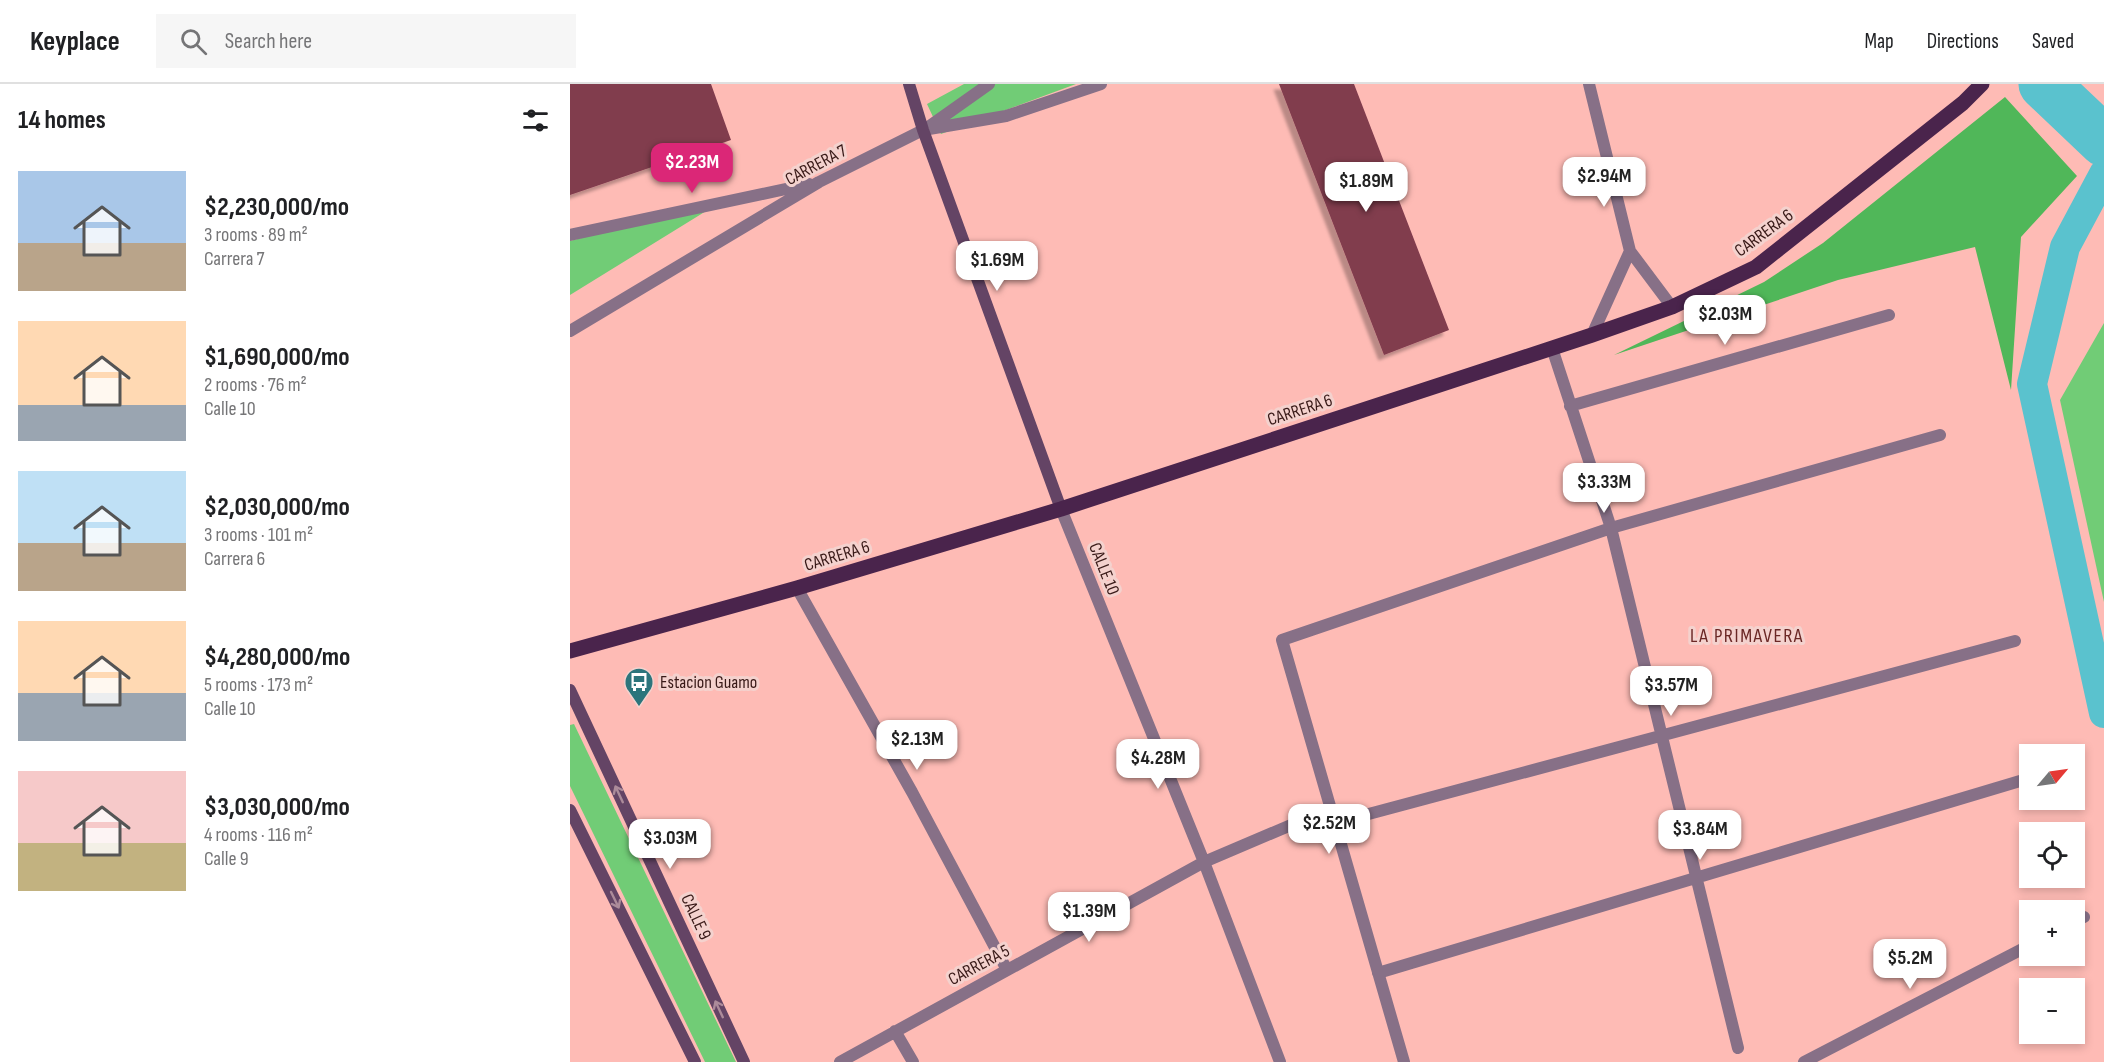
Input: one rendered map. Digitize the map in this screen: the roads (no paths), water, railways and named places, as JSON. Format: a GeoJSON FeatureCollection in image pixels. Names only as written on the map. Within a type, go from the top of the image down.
{"type":"FeatureCollection","features":[{"type":"Feature","properties":{"kind":"main road","name":"CARRERA 6"},"geometry":{"type":"LineString","coordinates":[[570,651],[796,588],[1061,508],[1672,307],[1756,267],[1963,103],[1982,84]]}},
{"type":"Feature","properties":{"kind":"street","name":"CALLE 10"},"geometry":{"type":"LineString","coordinates":[[909,84],[923,130],[1061,508],[1204,862],[1280,1062]]}},
{"type":"Feature","properties":{"kind":"street"},"geometry":{"type":"LineString","coordinates":[[923,130],[989,84]]}},
{"type":"Feature","properties":{"kind":"street","name":"CARRERA 7"},"geometry":{"type":"LineString","coordinates":[[570,330],[819,182],[923,130],[1006,116],[1101,84]]}},
{"type":"Feature","properties":{"kind":"street"},"geometry":{"type":"LineString","coordinates":[[1589,84],[1630,251],[1672,307]]}},
{"type":"Feature","properties":{"kind":"street"},"geometry":{"type":"LineString","coordinates":[[570,235],[819,182]]}},
{"type":"Feature","properties":{"kind":"street"},"geometry":{"type":"LineString","coordinates":[[1592,335],[1630,251]]}},
{"type":"Feature","properties":{"kind":"street"},"geometry":{"type":"LineString","coordinates":[[1570,406],[1889,315]]}},
{"type":"Feature","properties":{"kind":"street"},"geometry":{"type":"LineString","coordinates":[[1552,348],[1611,528],[1738,1048]]}},
{"type":"Feature","properties":{"kind":"street"},"geometry":{"type":"LineString","coordinates":[[1404,1062],[1282,640],[1611,528],[1940,435]]}},
{"type":"Feature","properties":{"kind":"street"},"geometry":{"type":"LineString","coordinates":[[796,588],[912,792],[1007,970]]}},
{"type":"Feature","properties":{"kind":"street"},"geometry":{"type":"LineString","coordinates":[[1335,823],[2015,641]]}},
{"type":"Feature","properties":{"kind":"street","name":"CALLE 9"},"geometry":{"type":"LineString","coordinates":[[570,690],[744,1062]]}},
{"type":"Feature","properties":{"kind":"street"},"geometry":{"type":"LineString","coordinates":[[1378,974],[2019,781]]}},
{"type":"Feature","properties":{"kind":"street","name":"CARRERA 5"},"geometry":{"type":"LineString","coordinates":[[840,1062],[1204,862],[1331,808]]}},
{"type":"Feature","properties":{"kind":"street"},"geometry":{"type":"LineString","coordinates":[[570,810],[695,1062]]}},
{"type":"Feature","properties":{"kind":"street"},"geometry":{"type":"LineString","coordinates":[[1804,1062],[2019,951]]}},
{"type":"Feature","properties":{"kind":"street"},"geometry":{"type":"LineString","coordinates":[[895,1031],[913,1062]]}},
{"type":"Feature","properties":{"kind":"waterway"},"geometry":{"type":"LineString","coordinates":[[2044,84],[2104,141]]}},
{"type":"Feature","properties":{"kind":"waterway"},"geometry":{"type":"LineString","coordinates":[[2104,174],[2065,247],[2032,384],[2104,713]]}},
{"type":"Feature","properties":{"kind":"place","name":"Estacion Guamo"},"geometry":{"type":"Point","coordinates":[639,708]}},
{"type":"Feature","properties":{"kind":"district","name":"LA PRIMAVERA"},"geometry":{"type":"Point","coordinates":[1747,636]}}]}
